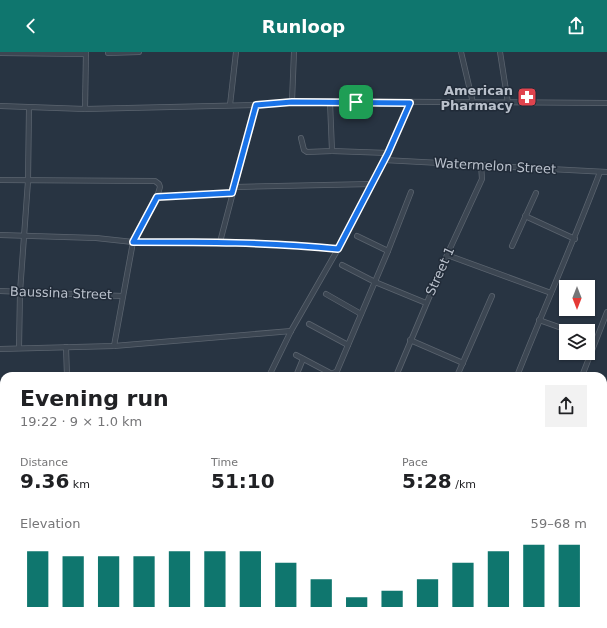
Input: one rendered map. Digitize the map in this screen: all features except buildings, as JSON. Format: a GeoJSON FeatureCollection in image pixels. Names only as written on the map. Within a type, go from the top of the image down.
{"type":"FeatureCollection","features":[{"type":"Feature","properties":{"kind":"street"},"geometry":{"type":"LineString","coordinates":[[108,53],[139,52]]}},
{"type":"Feature","properties":{"kind":"street"},"geometry":{"type":"LineString","coordinates":[[230,105],[236,52]]}},
{"type":"Feature","properties":{"kind":"street"},"geometry":{"type":"LineString","coordinates":[[292,102],[294,52]]}},
{"type":"Feature","properties":{"kind":"street"},"geometry":{"type":"LineString","coordinates":[[461,52],[473,103]]}},
{"type":"Feature","properties":{"kind":"street"},"geometry":{"type":"LineString","coordinates":[[500,52],[508,103]]}},
{"type":"Feature","properties":{"kind":"street"},"geometry":{"type":"LineString","coordinates":[[0,53],[86,53],[85,108]]}},
{"type":"Feature","properties":{"kind":"street"},"geometry":{"type":"LineString","coordinates":[[0,106],[29,108],[85,108],[256,105],[292,102],[607,103]]}},
{"type":"Feature","properties":{"kind":"street"},"geometry":{"type":"LineString","coordinates":[[330,102],[332,151]]}},
{"type":"Feature","properties":{"kind":"street"},"geometry":{"type":"LineString","coordinates":[[271,372],[291,331],[338,249],[372,184],[388,153],[410,103]]}},
{"type":"Feature","properties":{"kind":"street"},"geometry":{"type":"LineString","coordinates":[[220,242],[256,105]]}},
{"type":"Feature","properties":{"kind":"street"},"geometry":{"type":"LineString","coordinates":[[19,348],[20,292],[28,181],[29,108]]}},
{"type":"Feature","properties":{"kind":"street"},"geometry":{"type":"LineString","coordinates":[[301,138],[304,150],[307,152],[332,151],[388,153]]}},
{"type":"Feature","properties":{"kind":"street","name":"Watermelon Street"},"geometry":{"type":"LineString","coordinates":[[384,160],[607,172]]}},
{"type":"Feature","properties":{"kind":"street","name":"Street 1"},"geometry":{"type":"LineString","coordinates":[[398,372],[447,255],[482,179],[481,166]]}},
{"type":"Feature","properties":{"kind":"street"},"geometry":{"type":"LineString","coordinates":[[519,372],[539,320],[575,238],[600,172]]}},
{"type":"Feature","properties":{"kind":"street"},"geometry":{"type":"LineString","coordinates":[[0,180],[155,181],[159,184],[160,187],[157,197],[133,242],[114,346]]}},
{"type":"Feature","properties":{"kind":"street"},"geometry":{"type":"LineString","coordinates":[[235,187],[372,184]]}},
{"type":"Feature","properties":{"kind":"street"},"geometry":{"type":"LineString","coordinates":[[335,372],[375,282],[411,192]]}},
{"type":"Feature","properties":{"kind":"street"},"geometry":{"type":"LineString","coordinates":[[157,197],[232,193]]}},
{"type":"Feature","properties":{"kind":"street"},"geometry":{"type":"LineString","coordinates":[[512,246],[536,193]]}},
{"type":"Feature","properties":{"kind":"street"},"geometry":{"type":"LineString","coordinates":[[525,216],[575,238]]}},
{"type":"Feature","properties":{"kind":"street"},"geometry":{"type":"LineString","coordinates":[[0,235],[96,238],[133,242],[290,244],[338,249]]}},
{"type":"Feature","properties":{"kind":"street"},"geometry":{"type":"LineString","coordinates":[[357,236],[388,251]]}},
{"type":"Feature","properties":{"kind":"street"},"geometry":{"type":"LineString","coordinates":[[447,255],[551,293]]}},
{"type":"Feature","properties":{"kind":"street"},"geometry":{"type":"LineString","coordinates":[[342,265],[375,282],[426,303]]}},
{"type":"Feature","properties":{"kind":"street","name":"Baussina Street"},"geometry":{"type":"LineString","coordinates":[[0,291],[122,296]]}},
{"type":"Feature","properties":{"kind":"street"},"geometry":{"type":"LineString","coordinates":[[326,294],[361,314]]}},
{"type":"Feature","properties":{"kind":"street"},"geometry":{"type":"LineString","coordinates":[[459,372],[492,296]]}},
{"type":"Feature","properties":{"kind":"street"},"geometry":{"type":"LineString","coordinates":[[595,340],[607,312]]}},
{"type":"Feature","properties":{"kind":"street"},"geometry":{"type":"LineString","coordinates":[[539,320],[559,327]]}},
{"type":"Feature","properties":{"kind":"street"},"geometry":{"type":"LineString","coordinates":[[309,324],[348,345]]}},
{"type":"Feature","properties":{"kind":"street"},"geometry":{"type":"LineString","coordinates":[[0,349],[114,346],[291,331]]}},
{"type":"Feature","properties":{"kind":"street"},"geometry":{"type":"LineString","coordinates":[[410,340],[463,363]]}},
{"type":"Feature","properties":{"kind":"street"},"geometry":{"type":"LineString","coordinates":[[66,348],[67,372]]}},
{"type":"Feature","properties":{"kind":"street"},"geometry":{"type":"LineString","coordinates":[[296,355],[328,372]]}},
{"type":"Feature","properties":{"kind":"street"},"geometry":{"type":"LineString","coordinates":[[298,372],[303,359]]}},
{"type":"Feature","properties":{"kind":"street"},"geometry":{"type":"LineString","coordinates":[[583,372],[588,360]]}},
{"type":"Feature","properties":{"kind":"place","name":"American Pharmacy"},"geometry":{"type":"Point","coordinates":[527,97]}},
{"type":"Feature","properties":{"kind":"route"},"geometry":{"type":"LineString","coordinates":[[292,102],[356,102],[410,103],[388,153],[338,249],[290,244],[133,242],[157,197],[232,193],[235,187],[256,105],[292,102]]}}]}
